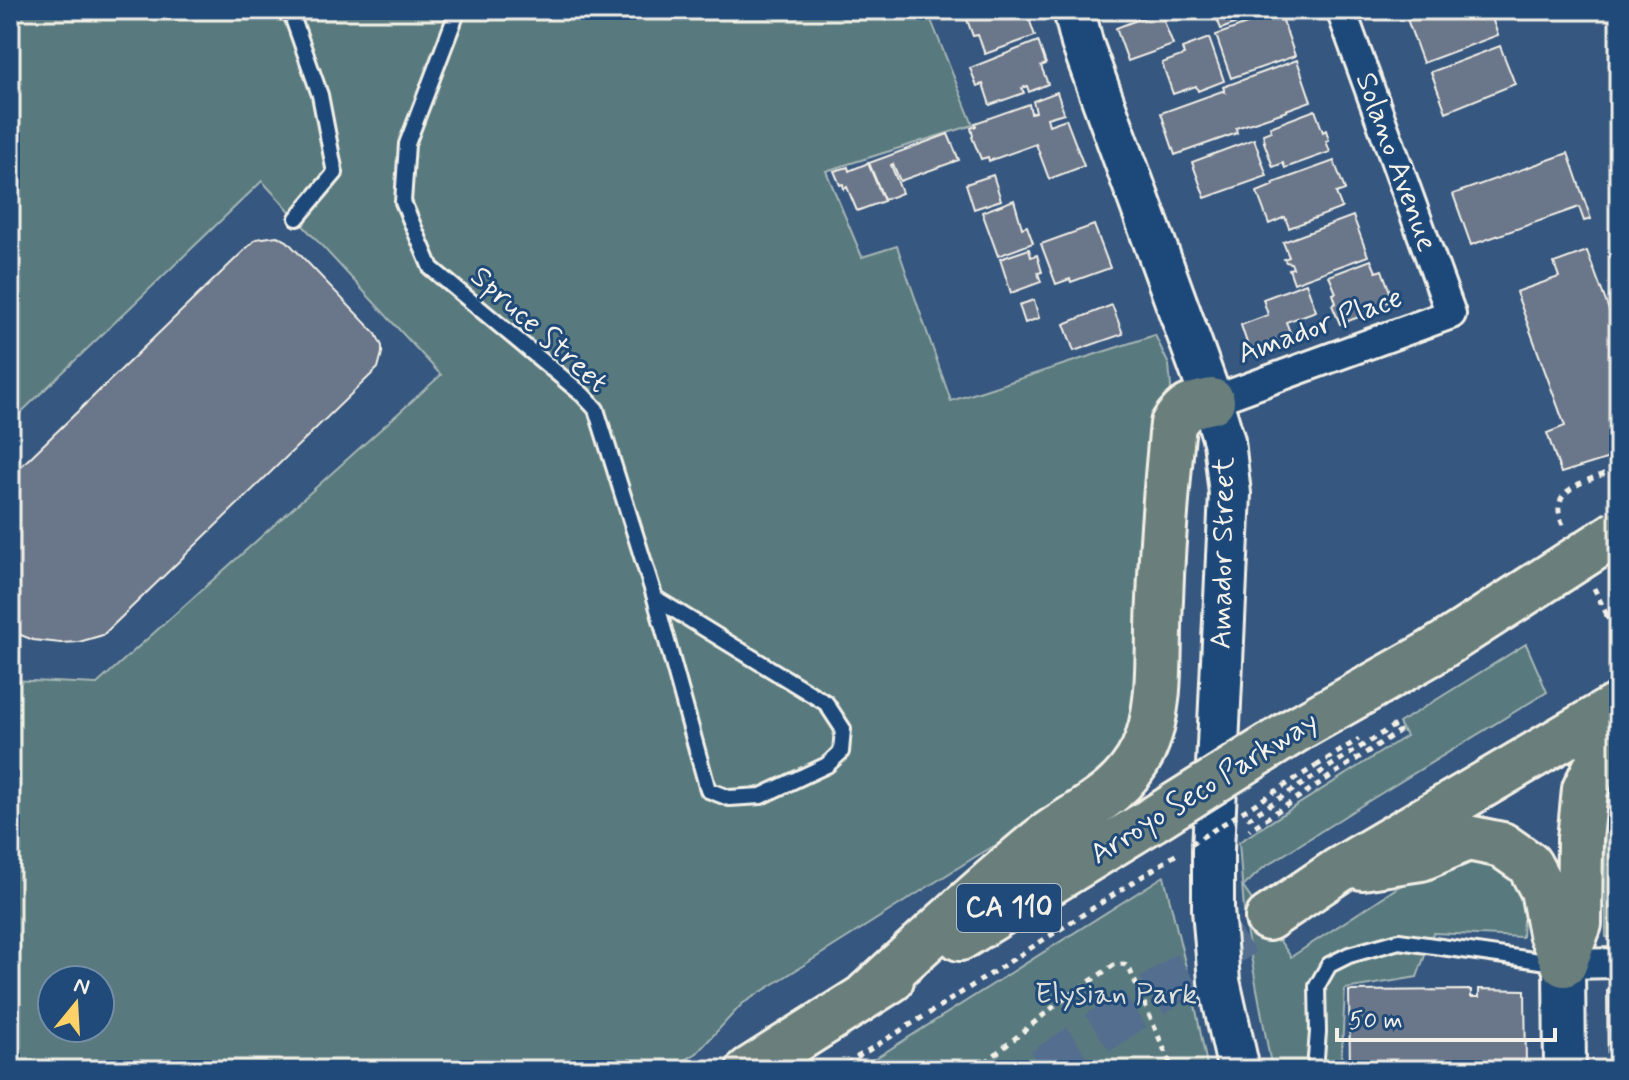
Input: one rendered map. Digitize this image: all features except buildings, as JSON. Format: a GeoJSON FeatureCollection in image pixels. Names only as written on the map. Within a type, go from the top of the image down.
{"type":"FeatureCollection","features":[{"type":"Feature","properties":{"kind":"highway"},"geometry":{"type":"LineString","coordinates":[[866,995],[1037,842],[1090,808],[1131,773],[1144,748],[1157,689],[1173,424],[1180,412],[1190,405],[1212,401]]}},
{"type":"Feature","properties":{"kind":"highway","name":"Arroyo Seco Parkway"},"geometry":{"type":"LineString","coordinates":[[749,1070],[1152,820],[1307,748],[1431,653],[1619,532]]}},
{"type":"Feature","properties":{"kind":"highway"},"geometry":{"type":"LineString","coordinates":[[1268,918],[1339,870],[1619,705]]}},
{"type":"Feature","properties":{"kind":"highway"},"geometry":{"type":"LineString","coordinates":[[1564,964],[1579,924],[1580,839],[1585,789],[1598,763],[1619,742]]}},
{"type":"Feature","properties":{"kind":"highway"},"geometry":{"type":"LineString","coordinates":[[1339,870],[1421,858],[1468,838],[1502,845],[1529,864],[1543,890],[1551,933],[1564,964]]}},
{"type":"Feature","properties":{"kind":"main road","name":"Amador Street"},"geometry":{"type":"LineString","coordinates":[[1074,21],[1224,441],[1230,494],[1202,847],[1213,909],[1219,981],[1239,1070]]}},
{"type":"Feature","properties":{"kind":"main road"},"geometry":{"type":"LineString","coordinates":[[1564,964],[1565,1070]]}},
{"type":"Feature","properties":{"kind":"street","name":"Solano Avenue"},"geometry":{"type":"LineString","coordinates":[[1341,10],[1451,314]]}},
{"type":"Feature","properties":{"kind":"street","name":"Amador Place"},"geometry":{"type":"LineString","coordinates":[[1212,401],[1451,314]]}},
{"type":"Feature","properties":{"kind":"street"},"geometry":{"type":"LineString","coordinates":[[1564,964],[1619,963]]}},
{"type":"Feature","properties":{"kind":"lane"},"geometry":{"type":"LineString","coordinates":[[290,10],[320,95],[335,173],[297,218]]}},
{"type":"Feature","properties":{"kind":"lane","name":"Spruce Street"},"geometry":{"type":"LineString","coordinates":[[458,10],[407,144],[403,202],[431,268],[596,409],[655,598],[708,790],[729,798],[761,796],[827,765],[841,752],[843,729],[826,703],[655,598]]}},
{"type":"Feature","properties":{"kind":"lane"},"geometry":{"type":"LineString","coordinates":[[1315,1070],[1317,986],[1329,965],[1349,955],[1399,941],[1564,964]]}},
{"type":"Feature","properties":{"kind":"path"},"geometry":{"type":"LineString","coordinates":[[1559,516],[1559,502],[1570,488],[1619,467]]}},
{"type":"Feature","properties":{"kind":"path"},"geometry":{"type":"LineString","coordinates":[[1606,613],[1612,627],[1619,627]]}},
{"type":"Feature","properties":{"kind":"path"},"geometry":{"type":"LineString","coordinates":[[1202,847],[1249,829],[1399,731],[1395,725],[1249,818],[1244,811]]}},
{"type":"Feature","properties":{"kind":"path"},"geometry":{"type":"LineString","coordinates":[[836,1070],[1202,847],[1244,811],[1307,748]]}},
{"type":"Feature","properties":{"kind":"path"},"geometry":{"type":"LineString","coordinates":[[976,1070],[1057,1004],[1114,965],[1124,964],[1129,968],[1173,1070]]}},
{"type":"Feature","properties":{"kind":"green space"},"geometry":{"type":"Polygon","coordinates":[[[10,10],[927,10],[973,125],[826,171],[862,257],[897,246],[951,401],[1155,335],[1169,365],[1171,387],[1151,684],[1126,752],[1081,796],[975,857],[742,1004],[697,1053],[669,1070],[10,1070],[10,680],[97,684],[441,375],[262,181],[10,423],[10,10]]]}},
{"type":"Feature","properties":{"kind":"green space"},"geometry":{"type":"Polygon","coordinates":[[[1526,644],[1547,692],[1263,868],[1243,887],[1291,957],[1429,867],[1463,851],[1502,858],[1538,919],[1523,920],[1522,937],[1433,933],[1417,977],[1345,989],[1341,1070],[1272,1070],[1245,924],[1239,842],[1406,736],[1399,723],[1526,644]]]}},
{"type":"Feature","properties":{"kind":"green space"},"geometry":{"type":"Polygon","coordinates":[[[1619,775],[1619,938],[1606,937],[1605,804],[1611,783],[1619,775]]]}},
{"type":"Feature","properties":{"kind":"green space","name":"Elysian Park"},"geometry":{"type":"Polygon","coordinates":[[[1164,876],[1208,1070],[857,1070],[1164,876]]]}},
{"type":"Feature","properties":{"kind":"tunnel"},"geometry":{"type":"LineString","coordinates":[[1043,1070],[1268,918]]}}]}
